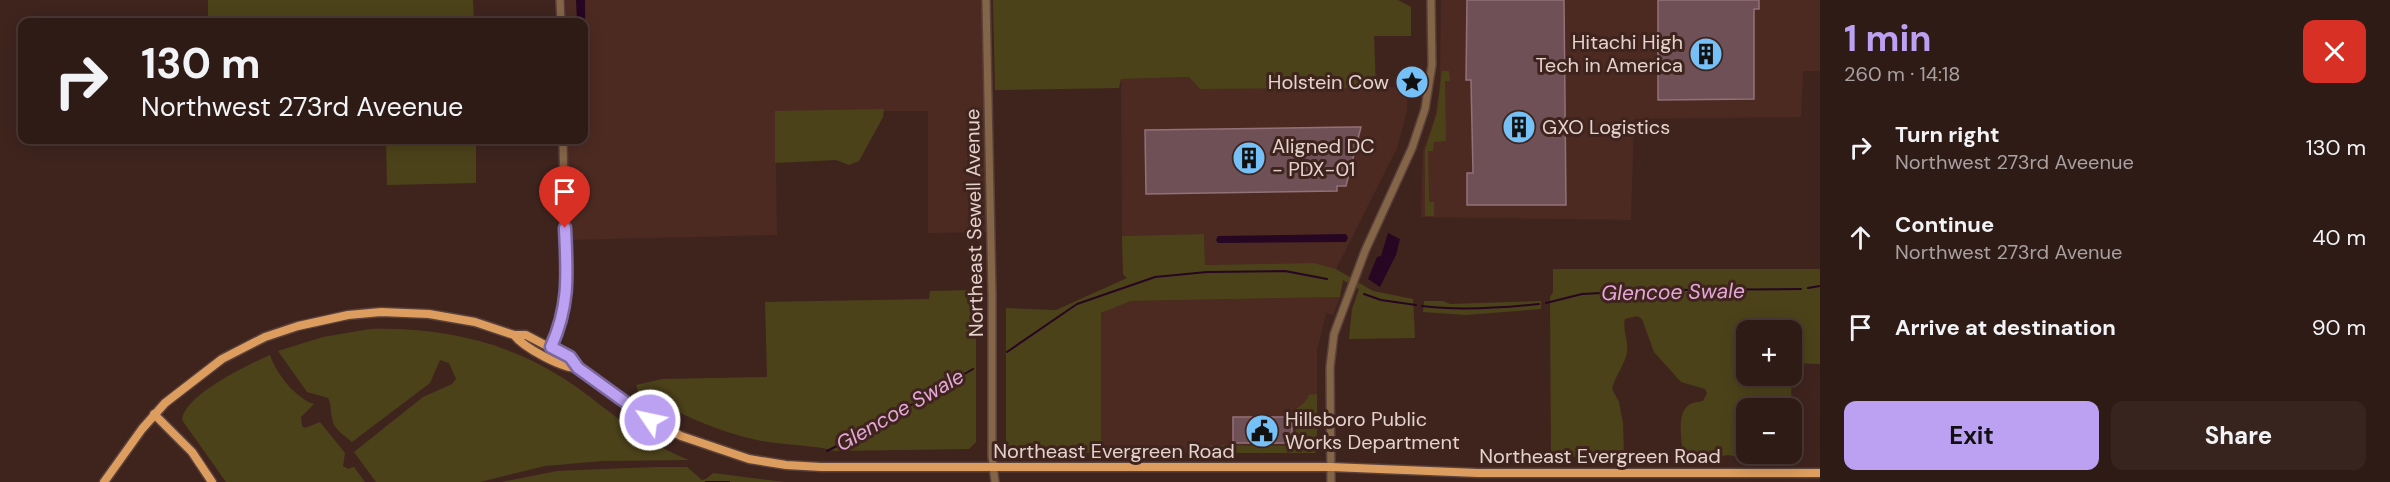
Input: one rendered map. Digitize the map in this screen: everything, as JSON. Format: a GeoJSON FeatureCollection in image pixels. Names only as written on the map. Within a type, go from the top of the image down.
{"type":"FeatureCollection","features":[{"type":"Feature","properties":{"kind":"main road","name":"Northeast Evergreen Road"},"geometry":{"type":"LineString","coordinates":[[104,482],[154,414],[192,380],[244,347],[298,326],[331,318],[381,312],[429,314],[475,322],[514,335],[526,335],[570,357],[578,368],[634,410],[665,429],[697,443],[749,459],[786,465],[821,467],[1331,467],[1478,473],[1820,473]]}},
{"type":"Feature","properties":{"kind":"main road","name":"Northeast Evergreen Road"},"geometry":{"type":"LineString","coordinates":[[514,335],[520,344],[567,368],[578,368]]}},
{"type":"Feature","properties":{"kind":"main road"},"geometry":{"type":"LineString","coordinates":[[154,414],[192,452],[212,482]]}},
{"type":"Feature","properties":{"kind":"street"},"geometry":{"type":"LineString","coordinates":[[560,0],[561,18]]}},
{"type":"Feature","properties":{"kind":"street","name":"Northeast Sewell Avenue"},"geometry":{"type":"LineString","coordinates":[[986,0],[995,482]]}},
{"type":"Feature","properties":{"kind":"street"},"geometry":{"type":"LineString","coordinates":[[1331,482],[1330,367],[1334,334],[1365,250],[1408,156],[1425,109],[1432,65],[1431,0]]}},
{"type":"Feature","properties":{"kind":"street"},"geometry":{"type":"LineString","coordinates":[[551,347],[564,315],[567,277],[563,144]]}},
{"type":"Feature","properties":{"kind":"shaded area"},"geometry":{"type":"Polygon","coordinates":[[[208,0],[473,0],[474,18],[208,18],[208,0]]]}},
{"type":"Feature","properties":{"kind":"shaded area"},"geometry":{"type":"Polygon","coordinates":[[[566,0],[982,0],[989,232],[928,233],[928,111],[775,111],[777,235],[568,240],[567,144],[588,144],[588,18],[566,18],[566,0]]]}},
{"type":"Feature","properties":{"kind":"shaded area"},"geometry":{"type":"Polygon","coordinates":[[[576,0],[585,0],[585,18],[577,18],[576,0]]]}},
{"type":"Feature","properties":{"kind":"shaded area"},"geometry":{"type":"Polygon","coordinates":[[[993,0],[1398,0],[1411,7],[1411,36],[1374,36],[1376,88],[1200,89],[1189,77],[1121,79],[1119,88],[995,90],[993,0]]]}},
{"type":"Feature","properties":{"kind":"shaded area"},"geometry":{"type":"Polygon","coordinates":[[[1441,0],[1820,0],[1820,71],[1803,71],[1801,117],[1634,119],[1631,220],[1421,217],[1423,151],[1435,117],[1440,82],[1441,0]]]}},
{"type":"Feature","properties":{"kind":"shaded area"},"geometry":{"type":"Polygon","coordinates":[[[1442,71],[1449,71],[1450,81],[1445,81],[1446,141],[1434,142],[1433,151],[1428,151],[1429,202],[1434,202],[1434,216],[1425,216],[1425,150],[1437,113],[1442,71]]]}},
{"type":"Feature","properties":{"kind":"shaded area"},"geometry":{"type":"Polygon","coordinates":[[[1189,77],[1200,89],[1407,87],[1407,111],[1397,148],[1336,269],[1314,263],[1205,265],[1204,234],[1122,236],[1121,79],[1189,77]]]}},
{"type":"Feature","properties":{"kind":"shaded area"},"geometry":{"type":"Polygon","coordinates":[[[884,109],[883,117],[859,161],[849,165],[836,160],[775,163],[775,111],[884,109]]]}},
{"type":"Feature","properties":{"kind":"shaded area"},"geometry":{"type":"Polygon","coordinates":[[[386,144],[476,144],[476,183],[387,185],[386,144]]]}},
{"type":"Feature","properties":{"kind":"shaded area"},"geometry":{"type":"Polygon","coordinates":[[[1388,233],[1400,239],[1396,255],[1380,287],[1368,279],[1377,257],[1381,256],[1388,233]]]}},
{"type":"Feature","properties":{"kind":"shaded area"},"geometry":{"type":"Polygon","coordinates":[[[1204,234],[1205,265],[1314,263],[1336,269],[1373,291],[1413,299],[1415,338],[1349,339],[1352,309],[1359,289],[1343,280],[1340,297],[1131,301],[1101,313],[1101,453],[1010,451],[1006,443],[1006,308],[1056,310],[1127,278],[1123,274],[1122,236],[1204,234]]]}},
{"type":"Feature","properties":{"kind":"shaded area"},"geometry":{"type":"Polygon","coordinates":[[[1346,234],[1348,238],[1346,242],[1218,243],[1216,240],[1218,236],[1346,234]]]}},
{"type":"Feature","properties":{"kind":"shaded area"},"geometry":{"type":"Polygon","coordinates":[[[1553,269],[1820,269],[1820,364],[1802,363],[1802,320],[1736,320],[1736,386],[1791,386],[1791,398],[1736,398],[1736,457],[1728,455],[1713,458],[1683,458],[1682,415],[1689,405],[1703,401],[1707,393],[1705,389],[1681,382],[1654,352],[1642,319],[1637,316],[1625,319],[1627,353],[1612,389],[1619,402],[1623,423],[1624,458],[1584,459],[1551,451],[1550,297],[1553,292],[1553,269]]]}},
{"type":"Feature","properties":{"kind":"shaded area"},"geometry":{"type":"Polygon","coordinates":[[[976,290],[976,442],[969,449],[835,451],[767,442],[726,432],[696,420],[638,391],[636,385],[662,379],[767,377],[765,302],[929,299],[930,291],[976,290]]]}},
{"type":"Feature","properties":{"kind":"shaded area"},"geometry":{"type":"Polygon","coordinates":[[[1340,297],[1333,315],[1326,313],[1317,351],[1319,450],[1315,453],[1101,453],[1101,313],[1131,301],[1340,297]]]}},
{"type":"Feature","properties":{"kind":"shaded area"},"geometry":{"type":"Polygon","coordinates":[[[1424,301],[1443,301],[1450,304],[1541,301],[1541,309],[1466,315],[1423,312],[1424,301]]]}},
{"type":"Feature","properties":{"kind":"shaded area"},"geometry":{"type":"Polygon","coordinates":[[[370,329],[427,331],[454,335],[508,350],[558,375],[646,438],[689,460],[603,461],[545,466],[480,482],[376,482],[354,452],[423,397],[452,384],[456,379],[449,363],[440,360],[430,383],[352,442],[334,425],[328,398],[307,392],[278,351],[323,337],[370,329]]]}},
{"type":"Feature","properties":{"kind":"shaded area"},"geometry":{"type":"Polygon","coordinates":[[[270,355],[293,391],[314,404],[301,417],[302,426],[305,428],[320,422],[345,453],[343,466],[348,469],[354,467],[365,482],[226,482],[182,420],[185,410],[218,382],[270,355]]]}},
{"type":"Feature","properties":{"kind":"shaded area"},"geometry":{"type":"Polygon","coordinates":[[[1317,394],[1319,450],[1315,453],[1289,453],[1289,443],[1296,440],[1296,424],[1291,415],[1309,395],[1317,394]]]}},
{"type":"Feature","properties":{"kind":"shaded area"},"geometry":{"type":"Polygon","coordinates":[[[1188,445],[1287,446],[1287,453],[1188,453],[1188,445]]]}},
{"type":"Feature","properties":{"kind":"shaded area"},"geometry":{"type":"Polygon","coordinates":[[[687,467],[702,480],[713,473],[785,482],[501,482],[557,471],[687,467]]]}},
{"type":"Feature","properties":{"kind":"building","name":"GXO Logistics"},"geometry":{"type":"Polygon","coordinates":[[[1467,0],[1564,0],[1566,205],[1467,205],[1467,173],[1473,173],[1471,80],[1466,80],[1467,0]]]}},
{"type":"Feature","properties":{"kind":"building","name":"Hitachi High Tech in America"},"geometry":{"type":"Polygon","coordinates":[[[1658,0],[1759,0],[1759,9],[1754,9],[1754,99],[1658,100],[1658,0]]]}},
{"type":"Feature","properties":{"kind":"building","name":"Aligned DC - PDX-01"},"geometry":{"type":"Polygon","coordinates":[[[1361,127],[1346,186],[1337,186],[1337,191],[1146,194],[1145,130],[1361,127]]]}},
{"type":"Feature","properties":{"kind":"building","name":"Hillsboro Public Works Department"},"geometry":{"type":"Polygon","coordinates":[[[1233,417],[1285,417],[1285,421],[1290,421],[1292,424],[1292,434],[1290,438],[1287,438],[1287,443],[1233,443],[1233,417]]]}},
{"type":"Feature","properties":{"kind":"waterway","name":"Glencoe Swale"},"geometry":{"type":"LineString","coordinates":[[1007,352],[1077,304],[1155,277],[1207,272],[1285,271],[1327,279]]}},
{"type":"Feature","properties":{"kind":"waterway","name":"Glencoe Swale"},"geometry":{"type":"LineString","coordinates":[[1808,288],[1820,286]]}},
{"type":"Feature","properties":{"kind":"waterway","name":"Glencoe Swale"},"geometry":{"type":"LineString","coordinates":[[1546,303],[1582,294],[1661,290],[1801,289]]}},
{"type":"Feature","properties":{"kind":"waterway","name":"Glencoe Swale"},"geometry":{"type":"LineString","coordinates":[[1364,294],[1381,300],[1416,305]]}},
{"type":"Feature","properties":{"kind":"waterway","name":"Glencoe Swale"},"geometry":{"type":"LineString","coordinates":[[1422,306],[1480,308],[1539,304]]}},
{"type":"Feature","properties":{"kind":"waterway","name":"Glencoe Swale"},"geometry":{"type":"LineString","coordinates":[[827,451],[973,369]]}},
{"type":"Feature","properties":{"kind":"waterway","name":"Glencoe Swale"},"geometry":{"type":"LineString","coordinates":[[706,482],[729,482]]}},
{"type":"Feature","properties":{"kind":"place","name":"Hitachi High Tech in America"},"geometry":{"type":"Point","coordinates":[1706,54]}},
{"type":"Feature","properties":{"kind":"place","name":"Holstein Cow"},"geometry":{"type":"Point","coordinates":[1412,82]}},
{"type":"Feature","properties":{"kind":"place","name":"GXO Logistics"},"geometry":{"type":"Point","coordinates":[1519,127]}},
{"type":"Feature","properties":{"kind":"place","name":"Aligned DC - PDX-01"},"geometry":{"type":"Point","coordinates":[1249,158]}},
{"type":"Feature","properties":{"kind":"place","name":"Hillsboro Public Works Department"},"geometry":{"type":"Point","coordinates":[1262,431]}},
{"type":"Feature","properties":{"kind":"route"},"geometry":{"type":"LineString","coordinates":[[565,228],[567,277],[564,315],[551,347],[570,357],[578,368],[650,420]]}}]}
